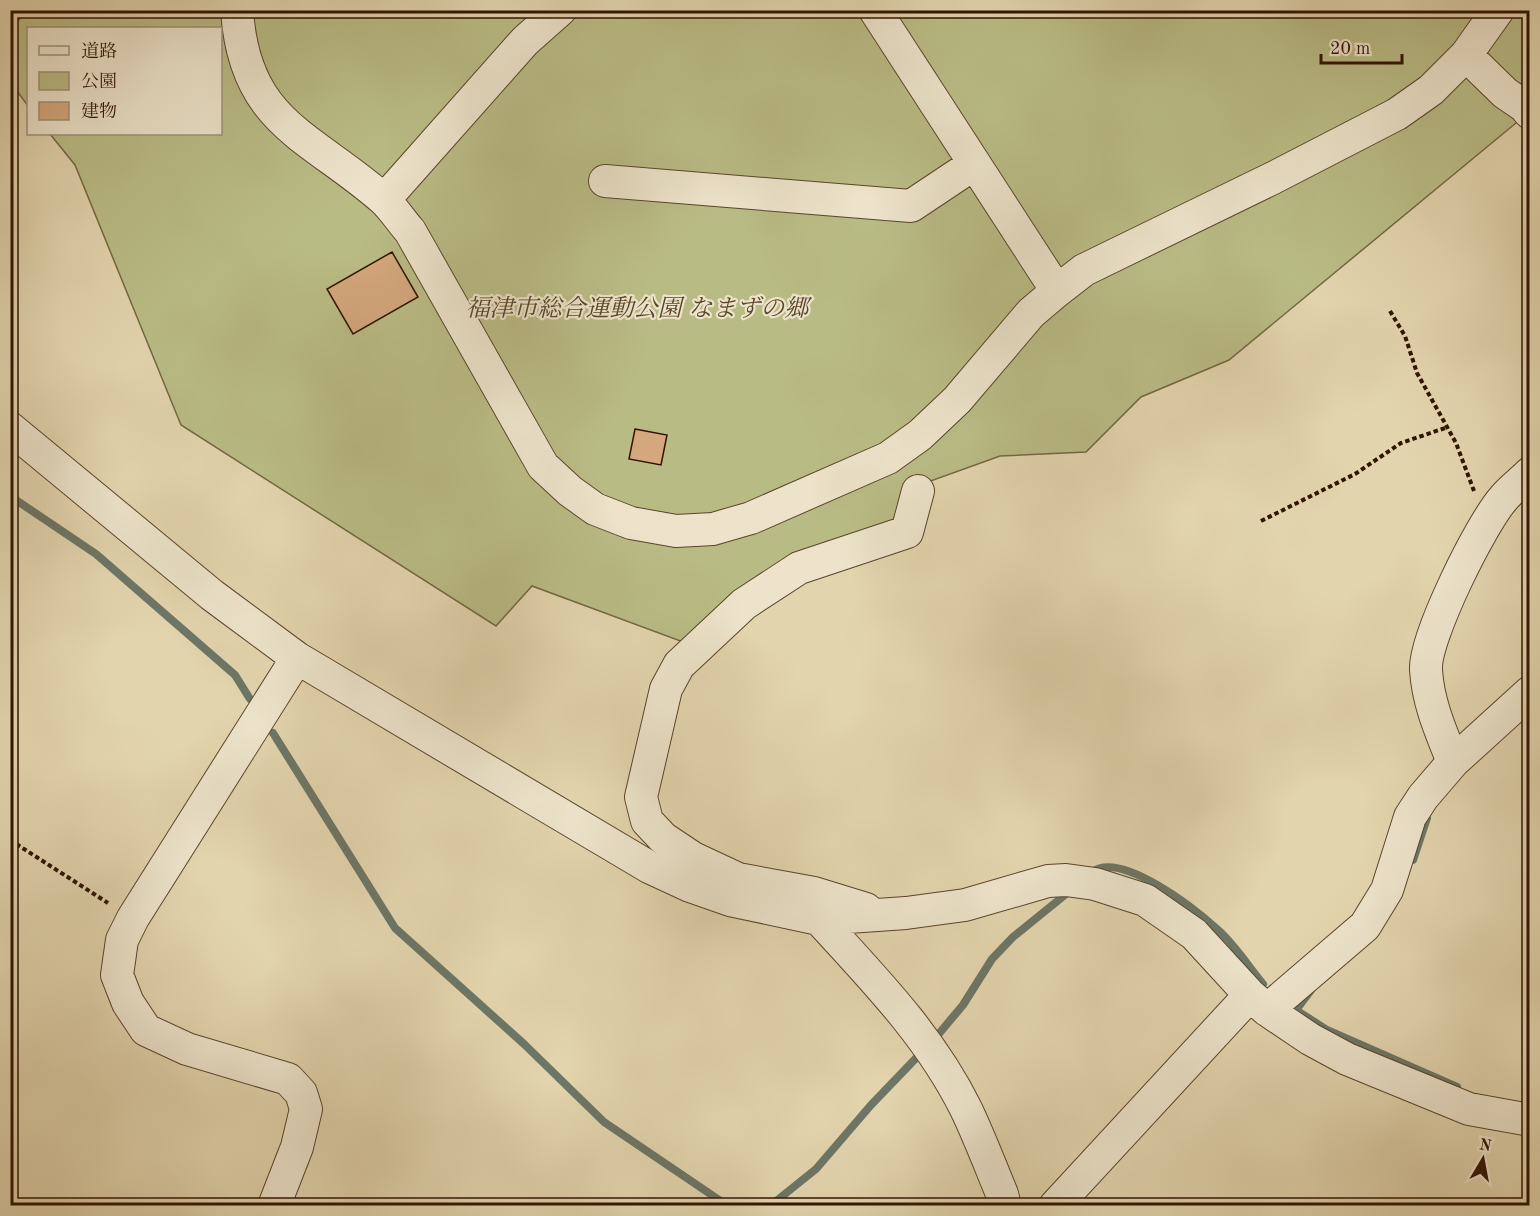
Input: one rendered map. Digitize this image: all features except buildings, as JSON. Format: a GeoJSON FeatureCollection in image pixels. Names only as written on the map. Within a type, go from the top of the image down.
{"type":"FeatureCollection","features":[{"type":"Feature","properties":{"kind":"street"},"geometry":{"type":"LineString","coordinates":[[237,10],[239,37],[257,90],[273,112],[297,135],[384,200],[410,231],[543,466],[570,491],[596,509],[631,523],[676,531],[712,529],[751,518],[888,458],[920,435],[957,400],[1031,313],[1084,270],[1283,173],[1396,114],[1431,90],[1466,56],[1498,10]]}},
{"type":"Feature","properties":{"kind":"street"},"geometry":{"type":"LineString","coordinates":[[384,200],[525,41],[560,10]]}},
{"type":"Feature","properties":{"kind":"street"},"geometry":{"type":"LineString","coordinates":[[875,10],[1057,291]]}},
{"type":"Feature","properties":{"kind":"street"},"geometry":{"type":"LineString","coordinates":[[1466,56],[1505,93],[1528,107]]}},
{"type":"Feature","properties":{"kind":"street"},"geometry":{"type":"LineString","coordinates":[[605,181],[911,206],[974,164]]}},
{"type":"Feature","properties":{"kind":"street"},"geometry":{"type":"LineString","coordinates":[[10,428],[212,595],[297,658],[649,867],[690,886],[730,900],[819,920],[906,913],[965,905],[1048,881],[1081,882],[1145,900],[1194,934],[1258,1003],[1310,1039],[1347,1059],[1469,1109],[1530,1120]]}},
{"type":"Feature","properties":{"kind":"street"},"geometry":{"type":"LineString","coordinates":[[1454,762],[1434,717],[1426,670],[1426,654],[1471,549],[1503,498],[1530,473]]}},
{"type":"Feature","properties":{"kind":"street"},"geometry":{"type":"LineString","coordinates":[[881,914],[814,894],[738,879],[693,858],[663,838],[647,821],[641,797],[666,689],[679,665],[744,604],[799,568],[907,532],[918,491]]}},
{"type":"Feature","properties":{"kind":"street"},"geometry":{"type":"LineString","coordinates":[[274,1206],[297,1147],[306,1109],[301,1093],[288,1079],[187,1049],[146,1030],[128,1003],[117,975],[122,940],[133,918],[297,658]]}},
{"type":"Feature","properties":{"kind":"street"},"geometry":{"type":"LineString","coordinates":[[1055,1206],[1258,1003],[1365,926],[1388,890],[1410,817],[1423,797],[1454,762],[1530,693]]}},
{"type":"Feature","properties":{"kind":"street"},"geometry":{"type":"LineString","coordinates":[[819,920],[895,1002],[932,1052],[965,1108],[1005,1206]]}},
{"type":"Feature","properties":{"kind":"path"},"geometry":{"type":"LineString","coordinates":[[1390,311],[1405,336],[1417,373],[1456,443],[1478,504],[1494,510]]}},
{"type":"Feature","properties":{"kind":"path"},"geometry":{"type":"LineString","coordinates":[[1261,522],[1355,474],[1401,443],[1448,427]]}},
{"type":"Feature","properties":{"kind":"path"},"geometry":{"type":"LineString","coordinates":[[10,840],[133,918]]}},
{"type":"Feature","properties":{"kind":"green space","name":"福津市総合運動公園 なまずの郷"},"geometry":{"type":"Polygon","coordinates":[[[24,11],[1530,11],[1529,114],[1229,360],[1141,397],[1086,452],[1000,456],[911,488],[902,521],[683,642],[532,586],[496,626],[181,425],[75,165],[51,135],[222,135],[222,27],[27,27],[27,105],[11,83],[11,33],[24,11]]]}},
{"type":"Feature","properties":{"kind":"waterway"},"geometry":{"type":"LineString","coordinates":[[10,496],[96,554],[235,675],[250,699]]}},
{"type":"Feature","properties":{"kind":"waterway"},"geometry":{"type":"LineString","coordinates":[[273,733],[395,928],[524,1044],[604,1122],[728,1206]]}},
{"type":"Feature","properties":{"kind":"waterway"},"geometry":{"type":"LineString","coordinates":[[1413,860],[1427,818]]}},
{"type":"Feature","properties":{"kind":"waterway"},"geometry":{"type":"LineString","coordinates":[[1092,872],[1105,867],[1121,869],[1158,885],[1224,936],[1263,984]]}},
{"type":"Feature","properties":{"kind":"waterway"},"geometry":{"type":"LineString","coordinates":[[937,1036],[963,1005],[992,959],[1013,937],[1071,890]]}},
{"type":"Feature","properties":{"kind":"waterway"},"geometry":{"type":"LineString","coordinates":[[1311,990],[1296,1010],[1327,1030],[1457,1087]]}},
{"type":"Feature","properties":{"kind":"waterway"},"geometry":{"type":"LineString","coordinates":[[770,1206],[816,1169],[871,1105],[920,1054]]}}]}
